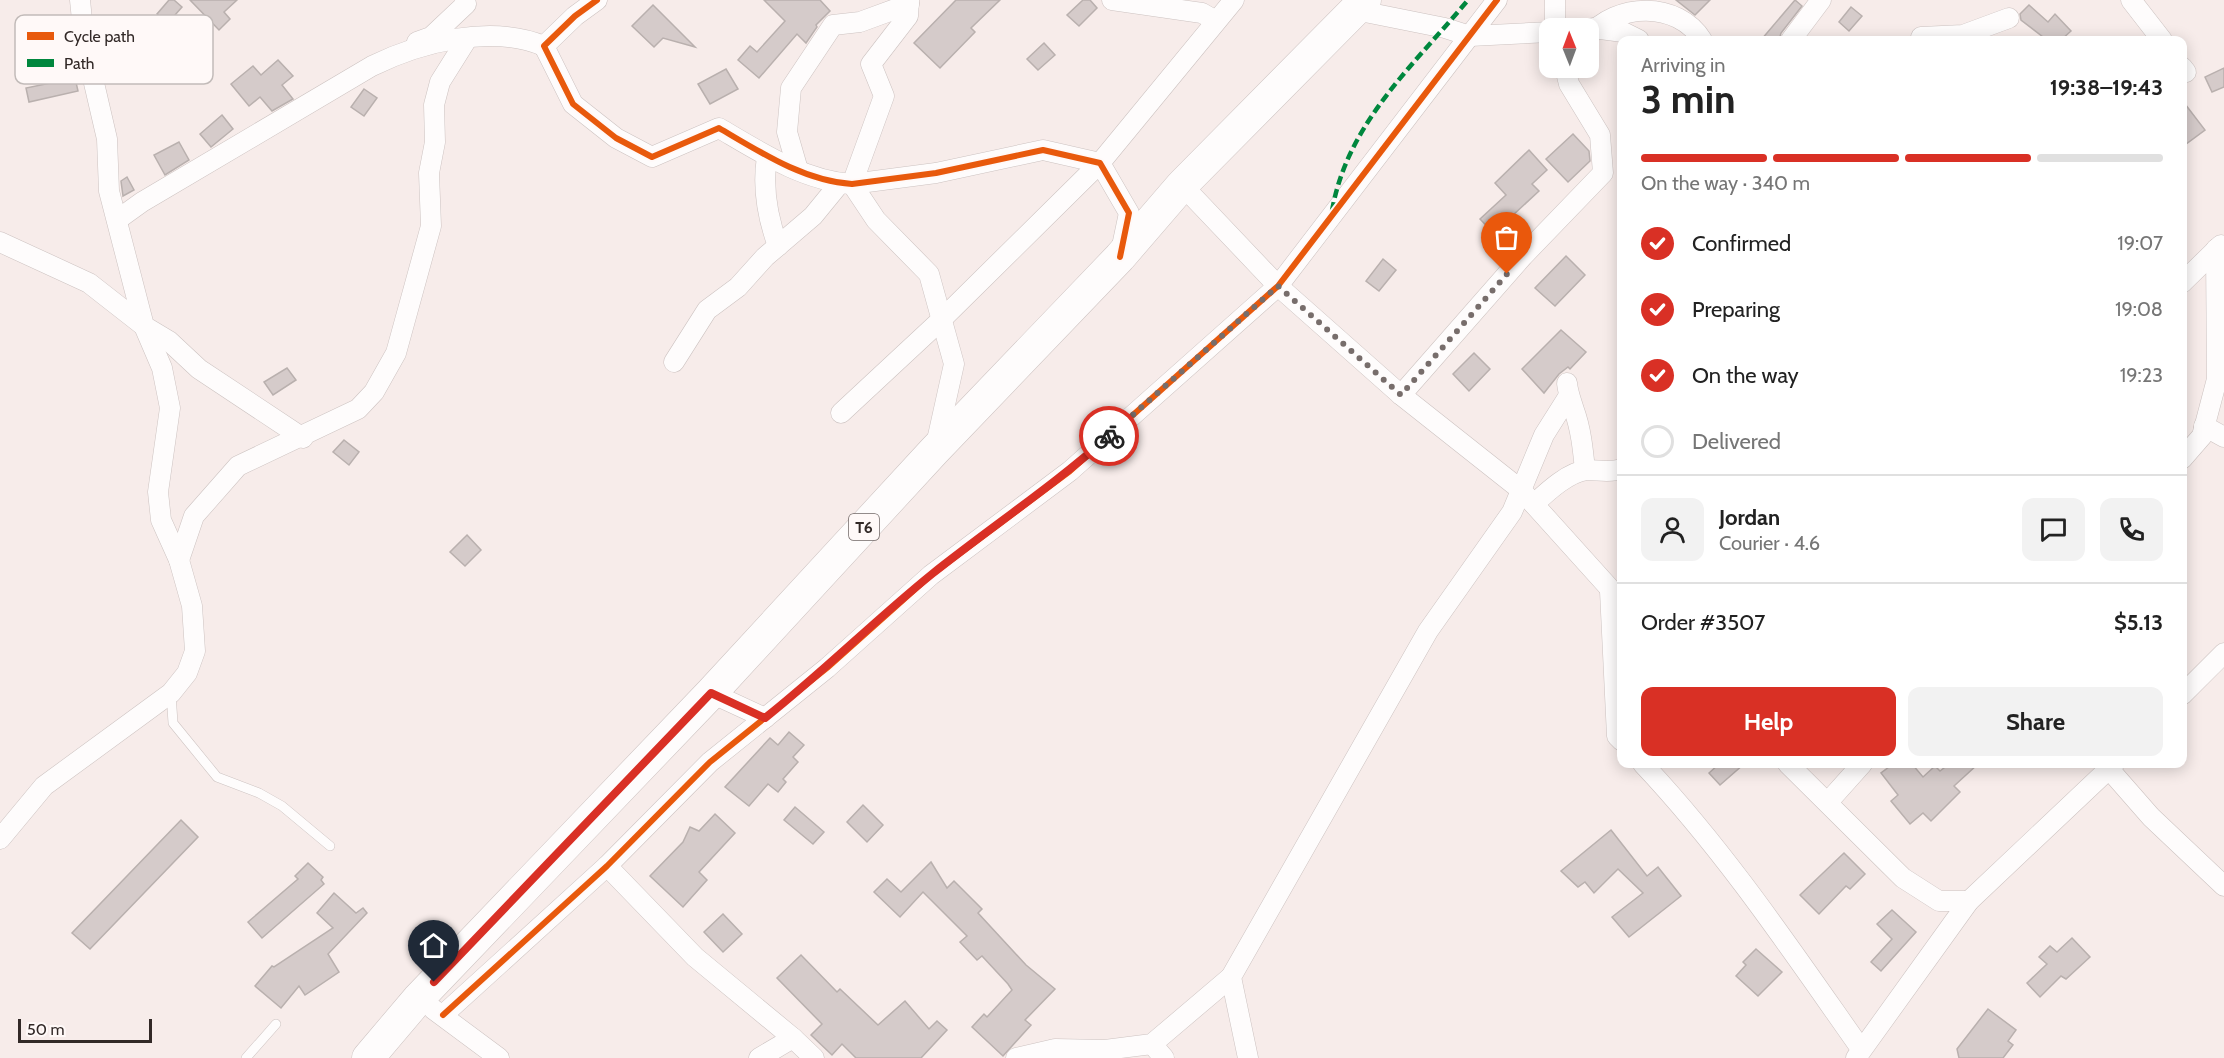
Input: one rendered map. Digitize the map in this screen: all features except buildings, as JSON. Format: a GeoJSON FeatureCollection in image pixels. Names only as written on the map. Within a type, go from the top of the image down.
{"type":"FeatureCollection","features":[{"type":"Feature","properties":{"kind":"highway","name":"T6"},"geometry":{"type":"LineString","coordinates":[[368,1058],[430,1007],[711,693],[934,452],[1120,257],[1182,185],[1360,5]]}},
{"type":"Feature","properties":{"kind":"street"},"geometry":{"type":"LineString","coordinates":[[80,0],[82,15]]}},
{"type":"Feature","properties":{"kind":"street"},"geometry":{"type":"LineString","coordinates":[[117,220],[152,196],[372,66],[431,37],[466,4],[465,0]]}},
{"type":"Feature","properties":{"kind":"street"},"geometry":{"type":"LineString","coordinates":[[544,46],[575,16],[597,0]]}},
{"type":"Feature","properties":{"kind":"street"},"geometry":{"type":"LineString","coordinates":[[1112,0],[1202,13],[1216,21]]}},
{"type":"Feature","properties":{"kind":"street"},"geometry":{"type":"LineString","coordinates":[[841,413],[941,320],[1100,163],[1234,0]]}},
{"type":"Feature","properties":{"kind":"street"},"geometry":{"type":"LineString","coordinates":[[499,1058],[430,1007],[607,866],[710,762],[827,668],[931,575],[1070,471],[1278,286],[1497,0]]}},
{"type":"Feature","properties":{"kind":"street"},"geometry":{"type":"LineString","coordinates":[[1555,0],[1556,18]]}},
{"type":"Feature","properties":{"kind":"street"},"geometry":{"type":"LineString","coordinates":[[1794,36],[1821,0]]}},
{"type":"Feature","properties":{"kind":"street"},"geometry":{"type":"LineString","coordinates":[[2131,0],[2159,36]]}},
{"type":"Feature","properties":{"kind":"street"},"geometry":{"type":"LineString","coordinates":[[674,362],[707,310],[745,280],[778,246],[846,184],[884,96],[871,64],[908,16],[909,2],[860,22],[833,25],[791,88],[787,132],[798,170]]}},
{"type":"Feature","properties":{"kind":"street"},"geometry":{"type":"LineString","coordinates":[[1360,5],[1470,36],[1539,33]]}},
{"type":"Feature","properties":{"kind":"street"},"geometry":{"type":"LineString","coordinates":[[1599,26],[1626,11],[1646,10],[1686,22],[1699,36]]}},
{"type":"Feature","properties":{"kind":"street"},"geometry":{"type":"LineString","coordinates":[[1935,36],[1963,34],[2009,18]]}},
{"type":"Feature","properties":{"kind":"street"},"geometry":{"type":"LineString","coordinates":[[1599,31],[1623,32],[1631,36]]}},
{"type":"Feature","properties":{"kind":"street"},"geometry":{"type":"LineString","coordinates":[[400,52],[467,39],[527,39],[544,46],[573,104],[616,138],[652,157],[719,128],[767,157],[798,170],[846,184],[936,173],[1043,150],[1100,163],[1129,212],[1120,257]]}},
{"type":"Feature","properties":{"kind":"street"},"geometry":{"type":"LineString","coordinates":[[179,560],[194,516],[238,466],[274,447],[303,438],[358,409],[374,392],[396,353],[431,226],[429,173],[435,142],[434,105],[440,82],[467,39]]}},
{"type":"Feature","properties":{"kind":"street"},"geometry":{"type":"LineString","coordinates":[[1401,395],[1523,256],[1612,172],[1600,135],[1572,78]]}},
{"type":"Feature","properties":{"kind":"street"},"geometry":{"type":"LineString","coordinates":[[0,839],[44,786],[171,693],[187,673],[195,651],[192,606],[179,560],[161,520],[158,492],[170,408],[162,368],[144,326],[110,191],[107,139],[94,84]]}},
{"type":"Feature","properties":{"kind":"street"},"geometry":{"type":"LineString","coordinates":[[767,157],[764,176],[765,198],[778,246]]}},
{"type":"Feature","properties":{"kind":"street"},"geometry":{"type":"LineString","coordinates":[[846,184],[876,220],[928,274],[954,364],[934,452]]}},
{"type":"Feature","properties":{"kind":"street"},"geometry":{"type":"LineString","coordinates":[[1129,212],[1149,209],[1182,185],[1278,286],[1401,395],[1528,497],[1616,596],[1617,736]]}},
{"type":"Feature","properties":{"kind":"street"},"geometry":{"type":"LineString","coordinates":[[0,242],[89,283],[144,326],[169,341],[199,369],[303,438]]}},
{"type":"Feature","properties":{"kind":"street"},"geometry":{"type":"LineString","coordinates":[[2187,279],[2221,249]]}},
{"type":"Feature","properties":{"kind":"street"},"geometry":{"type":"LineString","coordinates":[[2187,453],[2202,436],[2217,379],[2221,249]]}},
{"type":"Feature","properties":{"kind":"street"},"geometry":{"type":"LineString","coordinates":[[1528,497],[1545,435],[1568,390],[1579,428],[1585,470]]}},
{"type":"Feature","properties":{"kind":"street"},"geometry":{"type":"LineString","coordinates":[[2204,426],[2224,437]]}},
{"type":"Feature","properties":{"kind":"street"},"geometry":{"type":"LineString","coordinates":[[1016,1058],[1055,1048],[1158,1051],[1231,977],[1428,631],[1512,512],[1528,497],[1585,470],[1617,471]]}},
{"type":"Feature","properties":{"kind":"street"},"geometry":{"type":"LineString","coordinates":[[2187,690],[2224,653]]}},
{"type":"Feature","properties":{"kind":"street"},"geometry":{"type":"LineString","coordinates":[[711,693],[765,718]]}},
{"type":"Feature","properties":{"kind":"street"},"geometry":{"type":"LineString","coordinates":[[1646,768],[1695,821],[1784,939],[1858,1054],[1970,901],[2109,768]]}},
{"type":"Feature","properties":{"kind":"street"},"geometry":{"type":"LineString","coordinates":[[1792,768],[1903,878],[1939,901],[1970,901]]}},
{"type":"Feature","properties":{"kind":"street"},"geometry":{"type":"LineString","coordinates":[[1828,802],[1858,768]]}},
{"type":"Feature","properties":{"kind":"street"},"geometry":{"type":"LineString","coordinates":[[2113,768],[2151,817],[2224,886]]}},
{"type":"Feature","properties":{"kind":"street"},"geometry":{"type":"LineString","coordinates":[[607,866],[695,957],[793,1038],[813,1058]]}},
{"type":"Feature","properties":{"kind":"street"},"geometry":{"type":"LineString","coordinates":[[1231,977],[1248,1058]]}},
{"type":"Feature","properties":{"kind":"street"},"geometry":{"type":"LineString","coordinates":[[759,1058],[793,1038]]}},
{"type":"Feature","properties":{"kind":"lane"},"geometry":{"type":"LineString","coordinates":[[171,693],[173,723],[217,777],[259,793],[282,806],[330,846]]}},
{"type":"Feature","properties":{"kind":"lane"},"geometry":{"type":"LineString","coordinates":[[246,1058],[276,1024]]}},
{"type":"Feature","properties":{"kind":"marked path"},"geometry":{"type":"LineString","coordinates":[[1332,211],[1340,179],[1367,123],[1405,72],[1468,0]]}},
{"type":"Feature","properties":{"kind":"cycle path"},"geometry":{"type":"LineString","coordinates":[[597,0],[575,16],[544,46],[573,104],[616,138],[652,157],[719,128],[783,164],[834,182],[852,184],[936,173],[1043,150],[1100,163],[1129,213],[1120,257]]}},
{"type":"Feature","properties":{"kind":"cycle path"},"geometry":{"type":"LineString","coordinates":[[443,1015],[607,866],[710,762],[827,668],[931,575],[1070,471],[1278,286],[1497,0]]}},
{"type":"Feature","properties":{"kind":"way so far"},"geometry":{"type":"LineString","coordinates":[[1109,436],[1278,286],[1401,395],[1507,274]]}},
{"type":"Feature","properties":{"kind":"route"},"geometry":{"type":"LineString","coordinates":[[434,982],[711,693],[765,718],[827,668],[931,575],[1070,471],[1109,436]]}}]}
